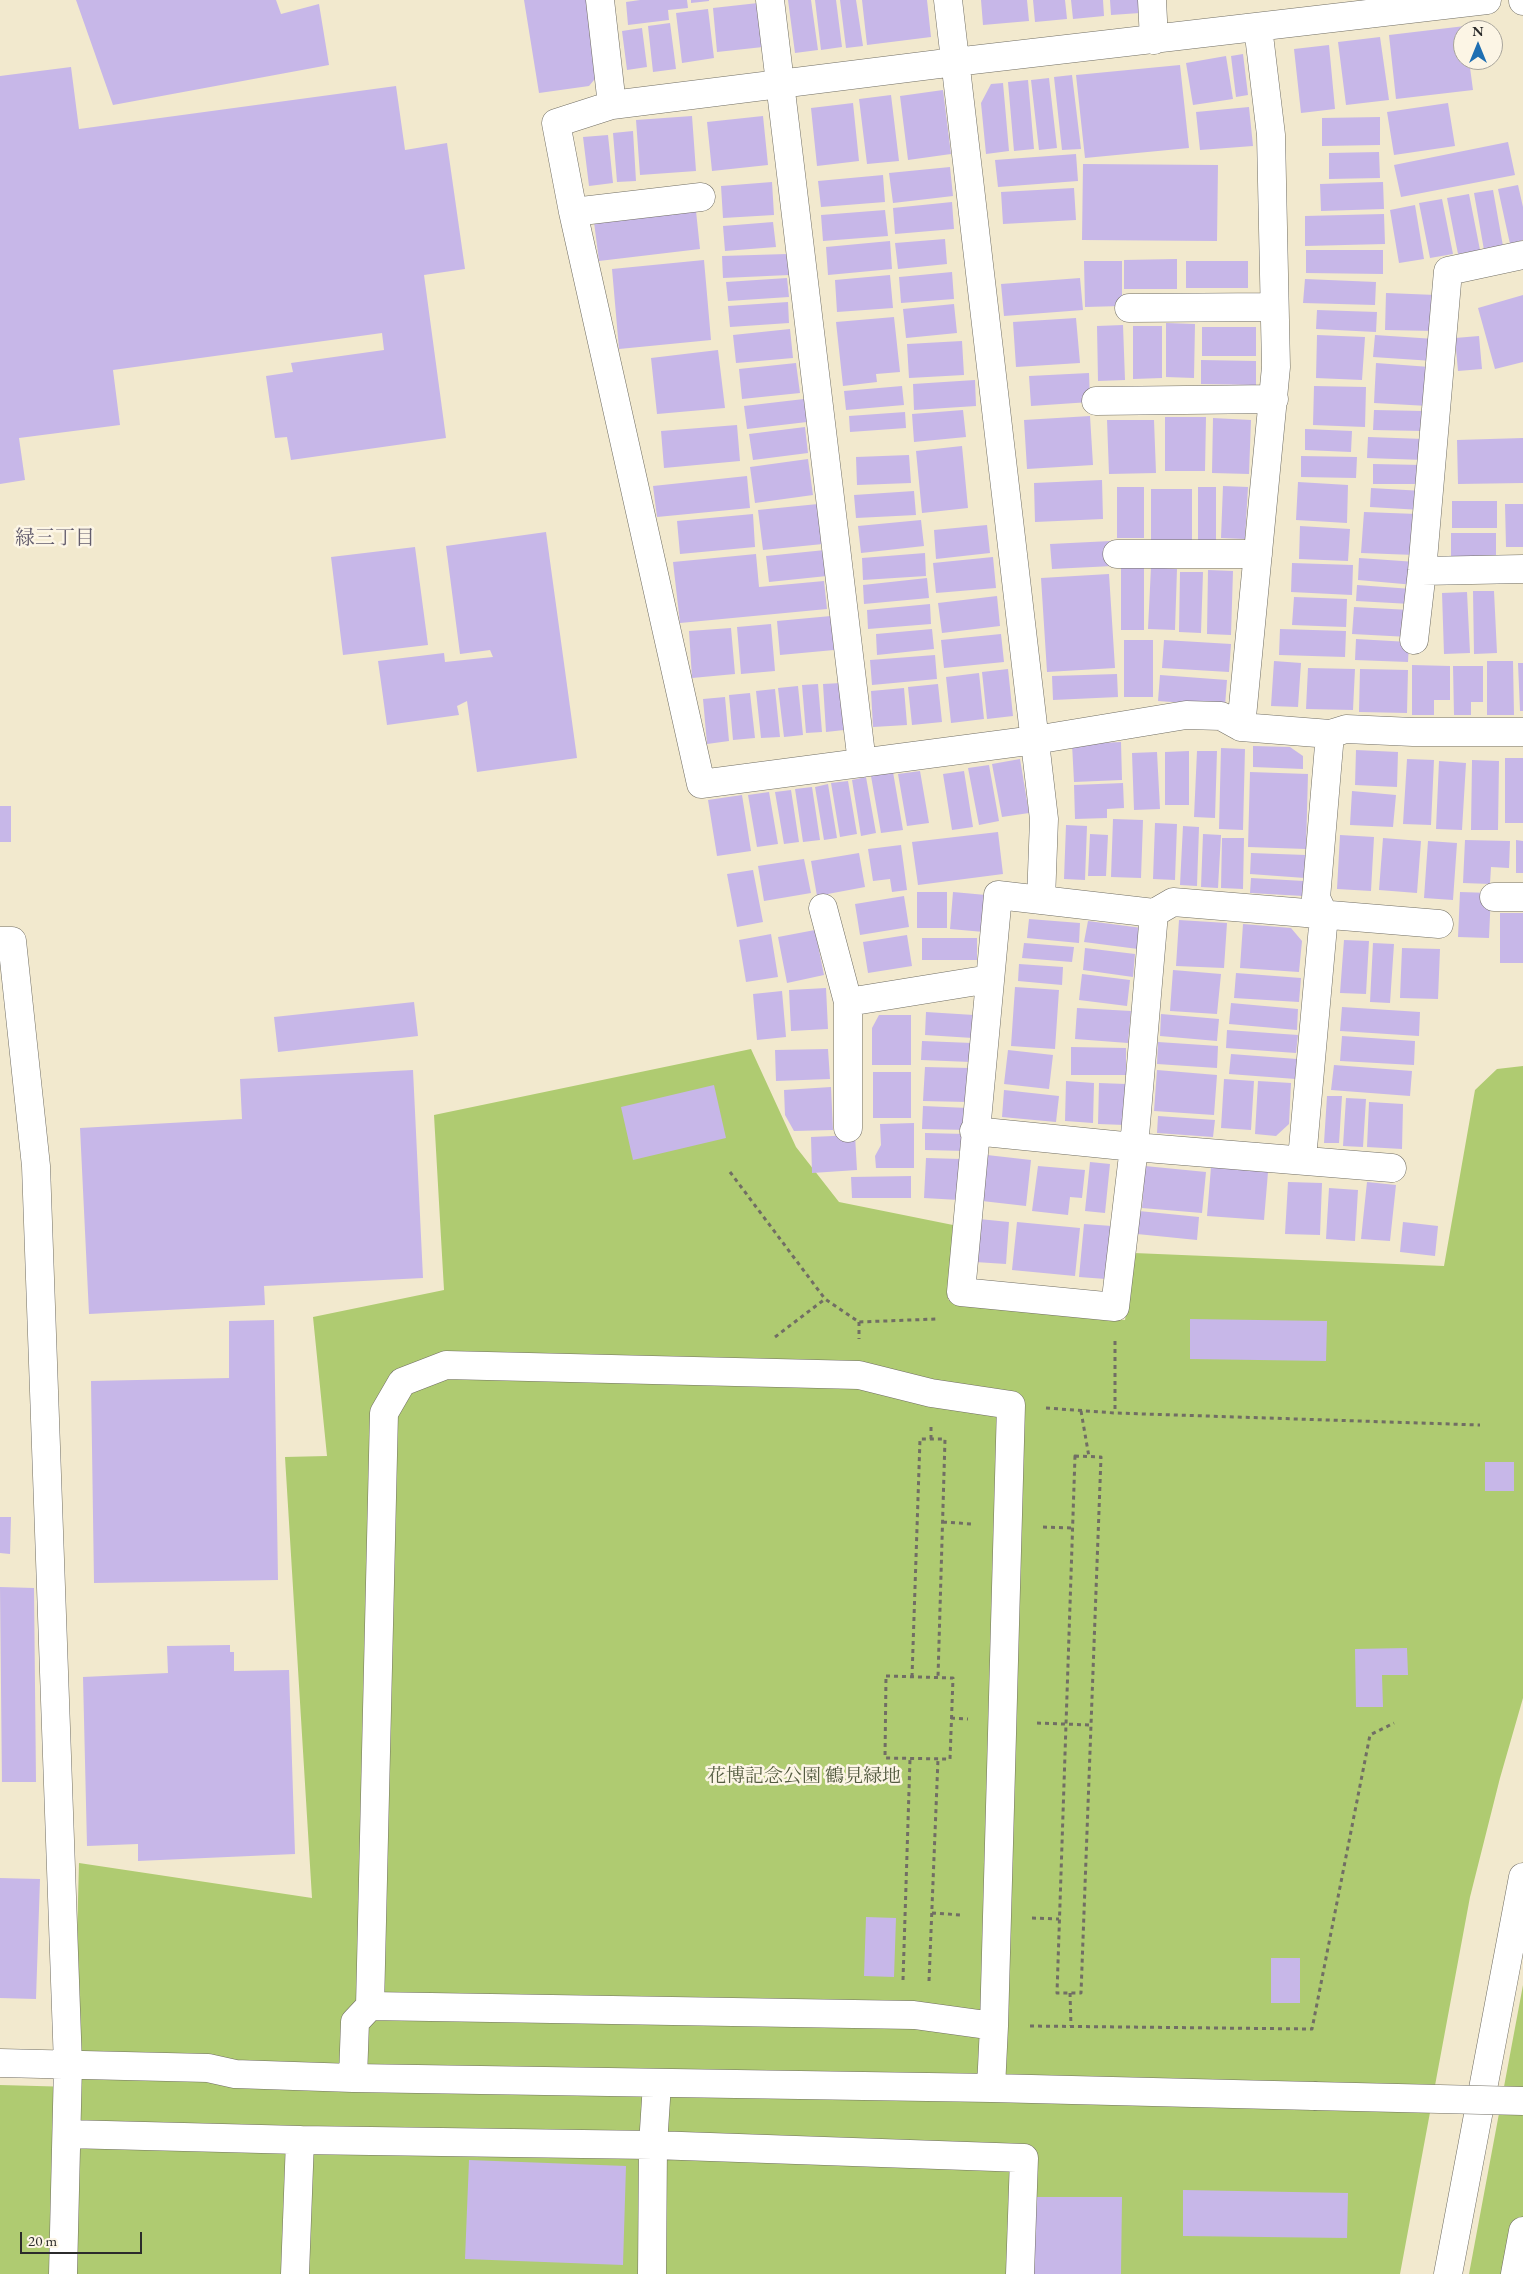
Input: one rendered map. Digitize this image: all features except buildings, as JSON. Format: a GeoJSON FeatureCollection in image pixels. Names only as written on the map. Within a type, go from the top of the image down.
{"type":"FeatureCollection","features":[{"type":"Feature","properties":{"kind":"street"},"geometry":{"type":"LineString","coordinates":[[600,0],[612,105]]}},
{"type":"Feature","properties":{"kind":"street"},"geometry":{"type":"LineString","coordinates":[[770,0],[862,763]]}},
{"type":"Feature","properties":{"kind":"street"},"geometry":{"type":"LineString","coordinates":[[948,0],[1044,819],[1042,900]]}},
{"type":"Feature","properties":{"kind":"street"},"geometry":{"type":"LineString","coordinates":[[1152,0],[1154,40]]}},
{"type":"Feature","properties":{"kind":"street"},"geometry":{"type":"LineString","coordinates":[[1487,0],[955,62],[612,105],[556,123],[573,212],[701,784],[1035,740],[1186,715],[1221,716],[1241,727],[1330,734],[1346,729],[1413,732],[1523,732]]}},
{"type":"Feature","properties":{"kind":"street"},"geometry":{"type":"LineString","coordinates":[[1241,727],[1276,367],[1271,135],[1258,27]]}},
{"type":"Feature","properties":{"kind":"street"},"geometry":{"type":"LineString","coordinates":[[573,212],[701,197]]}},
{"type":"Feature","properties":{"kind":"street"},"geometry":{"type":"LineString","coordinates":[[1414,640],[1422,571],[1448,272],[1523,254]]}},
{"type":"Feature","properties":{"kind":"street"},"geometry":{"type":"LineString","coordinates":[[1129,308],[1274,307]]}},
{"type":"Feature","properties":{"kind":"street"},"geometry":{"type":"LineString","coordinates":[[1096,401],[1274,399]]}},
{"type":"Feature","properties":{"kind":"street"},"geometry":{"type":"LineString","coordinates":[[1117,554],[1258,554]]}},
{"type":"Feature","properties":{"kind":"street"},"geometry":{"type":"LineString","coordinates":[[1422,571],[1523,569]]}},
{"type":"Feature","properties":{"kind":"street"},"geometry":{"type":"LineString","coordinates":[[1302,1159],[1324,915],[1316,898],[1330,734]]}},
{"type":"Feature","properties":{"kind":"street"},"geometry":{"type":"LineString","coordinates":[[1154,913],[1134,1147],[1115,1307],[961,1292],[974,1131],[998,895],[1154,913],[1173,902],[1439,924]]}},
{"type":"Feature","properties":{"kind":"street"},"geometry":{"type":"LineString","coordinates":[[1494,897],[1523,897]]}},
{"type":"Feature","properties":{"kind":"street"},"geometry":{"type":"LineString","coordinates":[[823,908],[848,1002],[848,1128]]}},
{"type":"Feature","properties":{"kind":"street"},"geometry":{"type":"LineString","coordinates":[[0,941],[12,941],[36,1166],[68,2066],[63,2274]]}},
{"type":"Feature","properties":{"kind":"street"},"geometry":{"type":"LineString","coordinates":[[848,1002],[990,979]]}},
{"type":"Feature","properties":{"kind":"street"},"geometry":{"type":"LineString","coordinates":[[974,1131],[1134,1147],[1302,1159],[1392,1168]]}},
{"type":"Feature","properties":{"kind":"street"},"geometry":{"type":"LineString","coordinates":[[353,2078],[355,2022],[370,2006],[384,1414],[402,1382],[446,1365],[859,1375],[931,1393],[1011,1405],[991,2088]]}},
{"type":"Feature","properties":{"kind":"street"},"geometry":{"type":"LineString","coordinates":[[1448,2274],[1523,1878]]}},
{"type":"Feature","properties":{"kind":"street"},"geometry":{"type":"LineString","coordinates":[[370,2006],[914,2015],[994,2026]]}},
{"type":"Feature","properties":{"kind":"street"},"geometry":{"type":"LineString","coordinates":[[0,2063],[208,2068],[235,2074],[353,2078],[991,2088],[1523,2101]]}},
{"type":"Feature","properties":{"kind":"street"},"geometry":{"type":"LineString","coordinates":[[652,2274],[653,2145],[656,2084]]}},
{"type":"Feature","properties":{"kind":"street"},"geometry":{"type":"LineString","coordinates":[[67,2134],[300,2140],[653,2145],[1024,2158],[1020,2274]]}},
{"type":"Feature","properties":{"kind":"street"},"geometry":{"type":"LineString","coordinates":[[295,2274],[300,2140]]}},
{"type":"Feature","properties":{"kind":"street"},"geometry":{"type":"LineString","coordinates":[[1515,2274],[1523,2231]]}},
{"type":"Feature","properties":{"kind":"path"},"geometry":{"type":"LineString","coordinates":[[730,1172],[824,1299],[859,1322],[950,1318],[961,1292]]}},
{"type":"Feature","properties":{"kind":"path"},"geometry":{"type":"LineString","coordinates":[[1115,1307],[1115,1413]]}},
{"type":"Feature","properties":{"kind":"path"},"geometry":{"type":"LineString","coordinates":[[1011,1405],[1115,1413],[1480,1425]]}},
{"type":"Feature","properties":{"kind":"path"},"geometry":{"type":"LineString","coordinates":[[1081,1411],[1089,1457]]}},
{"type":"Feature","properties":{"kind":"path"},"geometry":{"type":"LineString","coordinates":[[912,1677],[920,1439],[945,1439],[938,1677]]}},
{"type":"Feature","properties":{"kind":"path"},"geometry":{"type":"LineString","coordinates":[[1075,1456],[1089,1457],[1101,1457],[1101,1467],[1081,1993],[1057,1993],[1075,1456]]}},
{"type":"Feature","properties":{"kind":"path"},"geometry":{"type":"LineString","coordinates":[[886,1676],[938,1677],[953,1678],[950,1759],[885,1758],[886,1676]]}},
{"type":"Feature","properties":{"kind":"path"},"geometry":{"type":"LineString","coordinates":[[994,2026],[1312,2029],[1370,1735],[1394,1723]]}},
{"type":"Feature","properties":{"kind":"path"},"geometry":{"type":"LineString","coordinates":[[903,1986],[910,1758]]}},
{"type":"Feature","properties":{"kind":"path"},"geometry":{"type":"LineString","coordinates":[[922,1986],[929,1985],[938,1759]]}},
{"type":"Feature","properties":{"kind":"path"},"geometry":{"type":"LineString","coordinates":[[1070,1993],[1071,2026]]}},
{"type":"Feature","properties":{"kind":"green space","name":"花博記念公園 鶴見緑地"},"geometry":{"type":"Polygon","coordinates":[[[751,1049],[796,1147],[839,1202],[953,1225],[948,1300],[1125,1320],[1134,1253],[1444,1266],[1475,1090],[1497,1069],[1523,1066],[1523,1698],[1500,1778],[1470,1897],[1400,2274],[0,2274],[0,2085],[73,2087],[79,1863],[312,1898],[285,1457],[327,1456],[313,1317],[444,1290],[434,1115],[751,1049]]]}},
{"type":"Feature","properties":{"kind":"green space"},"geometry":{"type":"Polygon","coordinates":[[[1523,1985],[1523,2274],[1469,2274],[1523,1985]]]}},
{"type":"Feature","properties":{"kind":"district","name":"緑三丁目"},"geometry":{"type":"Point","coordinates":[55,539]}}]}
